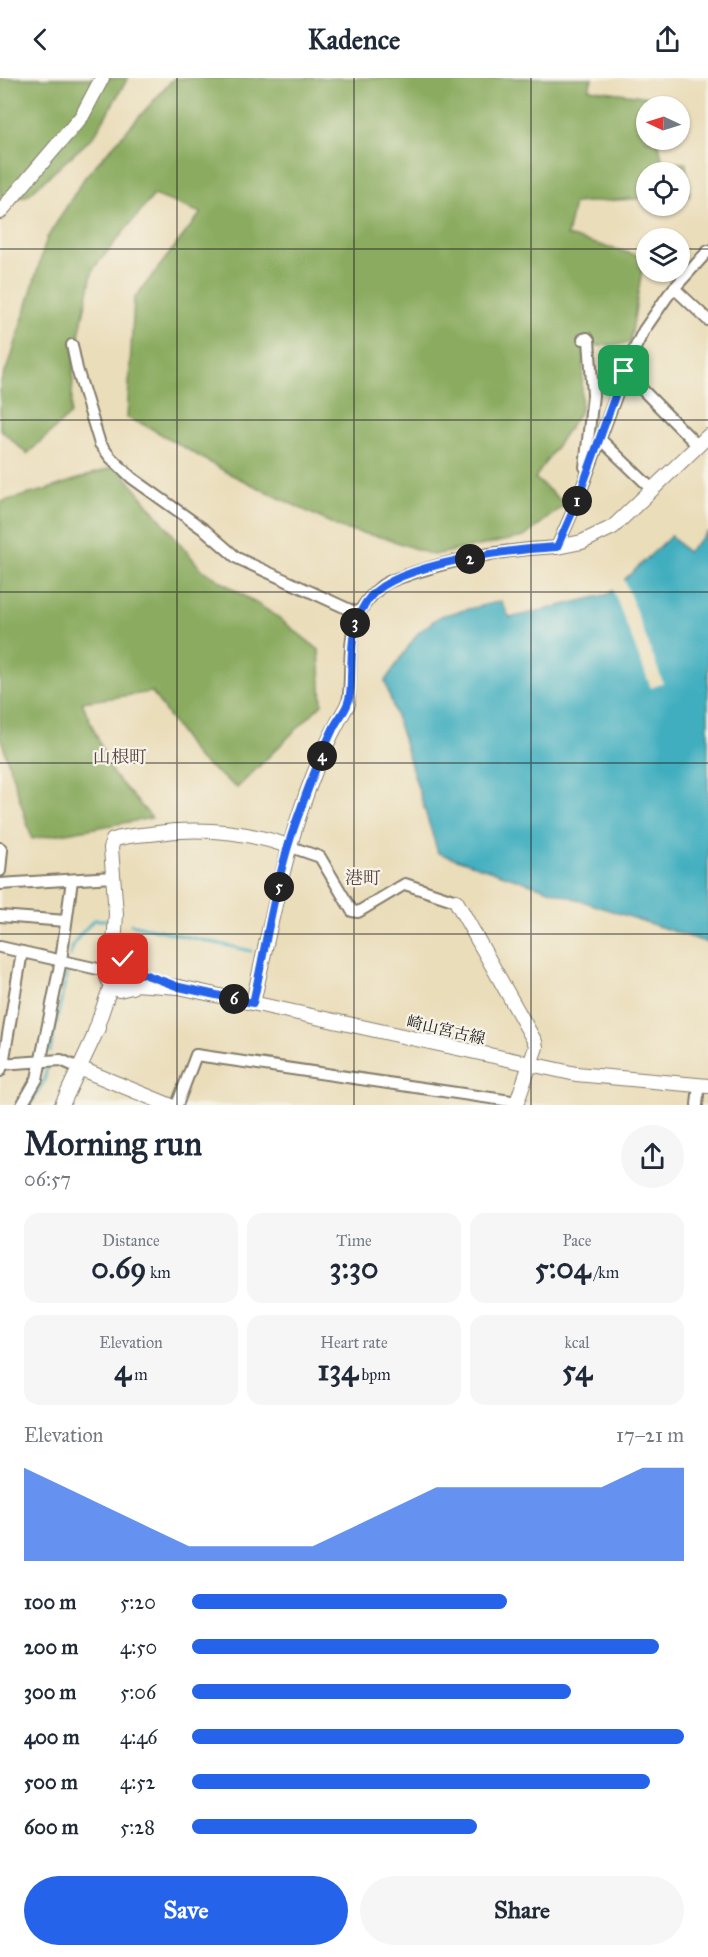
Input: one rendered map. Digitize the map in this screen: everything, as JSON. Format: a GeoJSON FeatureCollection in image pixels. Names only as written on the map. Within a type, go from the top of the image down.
{"type":"FeatureCollection","features":[{"type":"Feature","properties":{"kind":"street"},"geometry":{"type":"LineString","coordinates":[[0,212],[82,116],[102,78]]}},
{"type":"Feature","properties":{"kind":"street"},"geometry":{"type":"LineString","coordinates":[[557,547],[583,485],[624,371],[644,330],[674,288],[708,251]]}},
{"type":"Feature","properties":{"kind":"street"},"geometry":{"type":"LineString","coordinates":[[674,288],[708,320]]}},
{"type":"Feature","properties":{"kind":"street"},"geometry":{"type":"LineString","coordinates":[[583,339],[589,340],[593,395],[583,485]]}},
{"type":"Feature","properties":{"kind":"street"},"geometry":{"type":"LineString","coordinates":[[72,345],[100,444],[132,478],[206,531],[237,558],[359,614]]}},
{"type":"Feature","properties":{"kind":"street"},"geometry":{"type":"LineString","coordinates":[[624,371],[698,446]]}},
{"type":"Feature","properties":{"kind":"street"},"geometry":{"type":"LineString","coordinates":[[253,1003],[288,846],[330,736],[348,704],[354,626],[371,596],[384,585],[431,567],[525,548],[557,547],[582,542],[613,527],[708,436]]}},
{"type":"Feature","properties":{"kind":"street"},"geometry":{"type":"LineString","coordinates":[[600,439],[652,489]]}},
{"type":"Feature","properties":{"kind":"street"},"geometry":{"type":"LineString","coordinates":[[123,986],[107,978],[116,914],[111,844],[116,838],[195,829],[250,834],[320,857],[352,911],[358,912],[405,884],[456,901],[536,1042],[517,1103],[196,1055],[177,1105]]}},
{"type":"Feature","properties":{"kind":"street"},"geometry":{"type":"LineString","coordinates":[[0,848],[2,850],[0,871]]}},
{"type":"Feature","properties":{"kind":"street"},"geometry":{"type":"LineString","coordinates":[[0,884],[113,877]]}},
{"type":"Feature","properties":{"kind":"street"},"geometry":{"type":"LineString","coordinates":[[22,1105],[37,1079],[41,1062],[61,960],[72,880]]}},
{"type":"Feature","properties":{"kind":"street"},"geometry":{"type":"LineString","coordinates":[[62,1105],[94,1035],[123,986],[138,977],[116,914]]}},
{"type":"Feature","properties":{"kind":"street"},"geometry":{"type":"LineString","coordinates":[[0,916],[66,921]]}},
{"type":"Feature","properties":{"kind":"street"},"geometry":{"type":"LineString","coordinates":[[0,947],[61,960],[110,966],[120,959],[132,965]]}},
{"type":"Feature","properties":{"kind":"street"},"geometry":{"type":"LineString","coordinates":[[22,952],[1,1067],[62,1060],[169,1105]]}},
{"type":"Feature","properties":{"kind":"street","name":"崎山宮古線"},"geometry":{"type":"LineString","coordinates":[[132,965],[179,987]]}},
{"type":"Feature","properties":{"kind":"street","name":"崎山宮古線"},"geometry":{"type":"LineString","coordinates":[[123,986],[179,987],[530,1065],[616,1079],[703,1086]]}},
{"type":"Feature","properties":{"kind":"street"},"geometry":{"type":"LineString","coordinates":[[697,1105],[703,1086]]}},
{"type":"Feature","properties":{"kind":"green space"},"geometry":{"type":"Polygon","coordinates":[[[0,78],[128,78],[94,136],[28,195],[0,204],[0,78]]]}},
{"type":"Feature","properties":{"kind":"green space"},"geometry":{"type":"Polygon","coordinates":[[[174,78],[592,78],[589,89],[642,96],[636,96],[636,150],[660,150],[663,162],[636,162],[636,199],[574,203],[567,236],[636,255],[636,282],[640,282],[630,343],[584,347],[581,410],[535,478],[565,504],[524,537],[433,555],[385,538],[343,529],[228,473],[147,426],[127,418],[134,299],[201,213],[154,195],[93,269],[74,359],[71,414],[27,454],[0,429],[0,384],[12,355],[47,238],[85,177],[174,78]]]}},
{"type":"Feature","properties":{"kind":"green space"},"geometry":{"type":"Polygon","coordinates":[[[117,466],[201,569],[275,615],[319,650],[322,704],[237,788],[197,758],[152,692],[82,702],[113,774],[152,818],[32,839],[0,736],[0,502],[117,466]]]}},
{"type":"Feature","properties":{"kind":"water"},"geometry":{"type":"Polygon","coordinates":[[[708,532],[708,943],[438,853],[385,681],[418,633],[440,616],[501,601],[510,618],[609,594],[671,536],[687,552],[708,532]]]}},
{"type":"Feature","properties":{"kind":"pier"},"geometry":{"type":"Polygon","coordinates":[[[623,577],[663,683],[651,688],[612,587],[623,577]]]}},
{"type":"Feature","properties":{"kind":"waterway"},"geometry":{"type":"LineString","coordinates":[[70,956],[76,940],[94,920],[108,920]]}},
{"type":"Feature","properties":{"kind":"waterway"},"geometry":{"type":"LineString","coordinates":[[131,924],[251,951]]}},
{"type":"Feature","properties":{"kind":"waterway"},"geometry":{"type":"LineString","coordinates":[[50,1052],[67,973]]}},
{"type":"Feature","properties":{"kind":"waterway"},"geometry":{"type":"LineString","coordinates":[[30,1105],[44,1081],[47,1068]]}},
{"type":"Feature","properties":{"kind":"district","name":"山根町"},"geometry":{"type":"Point","coordinates":[120,757]}},
{"type":"Feature","properties":{"kind":"district","name":"港町"},"geometry":{"type":"Point","coordinates":[363,878]}},
{"type":"Feature","properties":{"kind":"route"},"geometry":{"type":"LineString","coordinates":[[123,959],[130,961],[141,973],[179,987],[253,1003],[285,859],[296,822],[334,726],[348,704],[354,626],[359,614],[371,596],[384,585],[431,567],[525,548],[557,547],[576,504],[624,371]]}}]}
